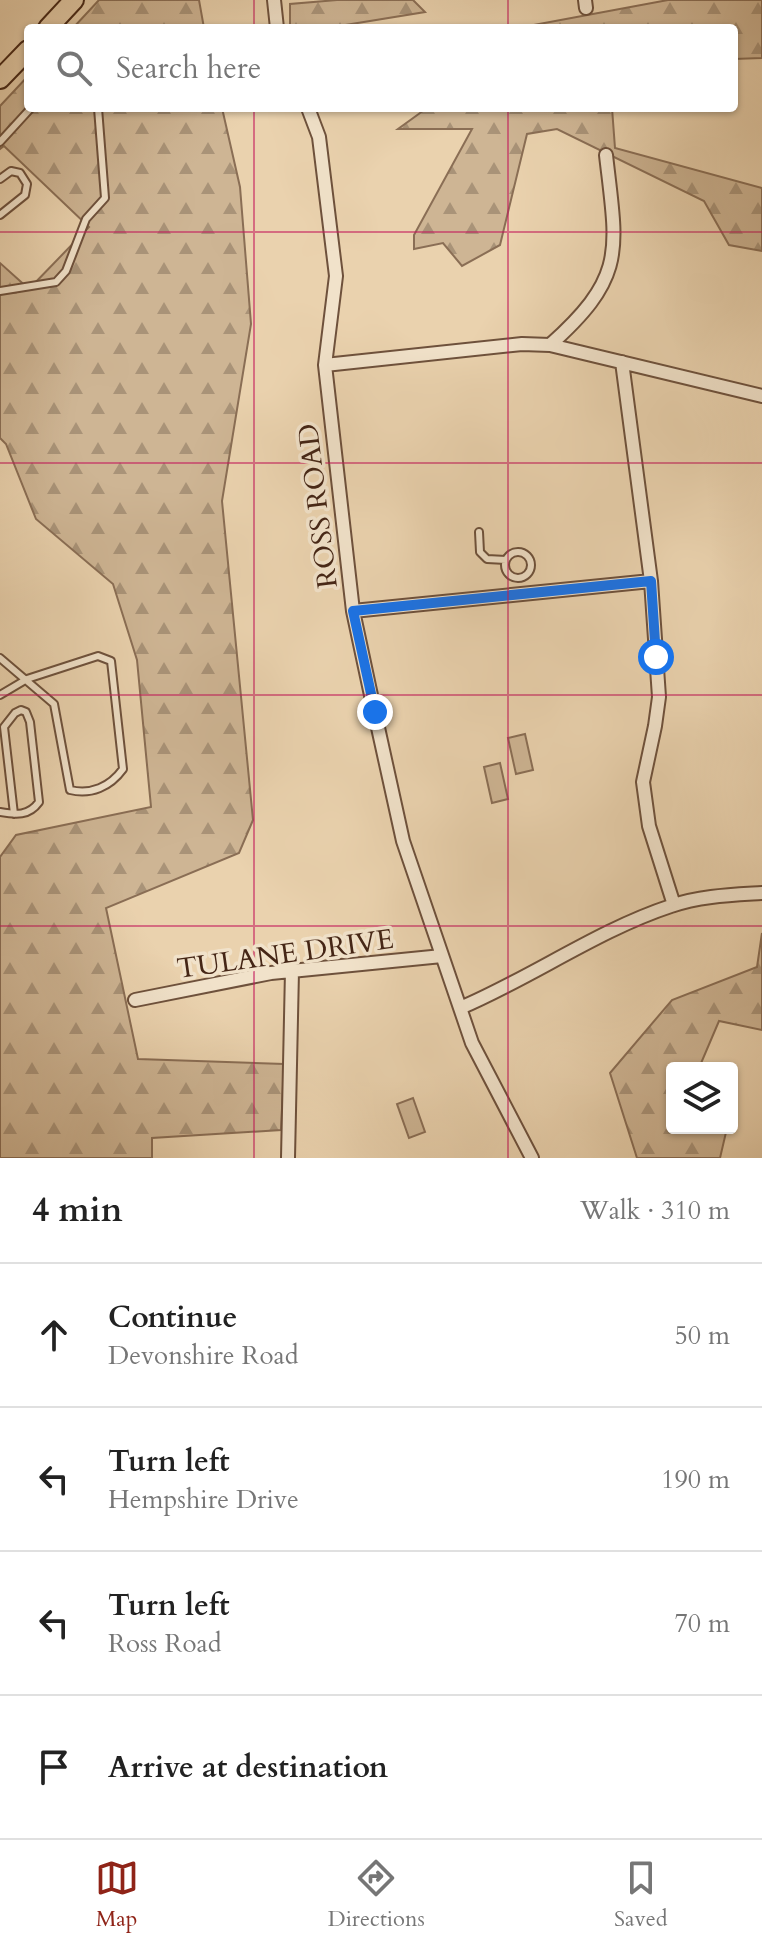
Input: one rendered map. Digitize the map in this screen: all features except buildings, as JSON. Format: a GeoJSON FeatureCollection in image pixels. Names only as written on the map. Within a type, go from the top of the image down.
{"type":"FeatureCollection","features":[{"type":"Feature","properties":{"kind":"main road"},"geometry":{"type":"LineString","coordinates":[[52,24],[74,0]]}},
{"type":"Feature","properties":{"kind":"main road"},"geometry":{"type":"LineString","coordinates":[[0,79],[24,54]]}},
{"type":"Feature","properties":{"kind":"street"},"geometry":{"type":"LineString","coordinates":[[274,0],[277,24]]}},
{"type":"Feature","properties":{"kind":"street","name":"ROSS ROAD"},"geometry":{"type":"LineString","coordinates":[[310,112],[319,137],[336,276],[325,365],[353,611],[403,841],[472,1043],[532,1158]]}},
{"type":"Feature","properties":{"kind":"street"},"geometry":{"type":"LineString","coordinates":[[550,345],[590,305],[606,281],[614,253],[606,155]]}},
{"type":"Feature","properties":{"kind":"street"},"geometry":{"type":"LineString","coordinates":[[325,365],[522,344],[550,345],[762,396]]}},
{"type":"Feature","properties":{"kind":"street"},"geometry":{"type":"LineString","coordinates":[[622,362],[651,581],[659,697],[643,782],[649,826],[674,905]]}},
{"type":"Feature","properties":{"kind":"street"},"geometry":{"type":"LineString","coordinates":[[353,611],[651,581]]}},
{"type":"Feature","properties":{"kind":"street"},"geometry":{"type":"LineString","coordinates":[[460,1008],[643,916],[705,898],[762,893]]}},
{"type":"Feature","properties":{"kind":"street","name":"TULANE DRIVE"},"geometry":{"type":"LineString","coordinates":[[135,1000],[292,971],[442,956]]}},
{"type":"Feature","properties":{"kind":"street"},"geometry":{"type":"LineString","coordinates":[[288,1158],[292,971]]}},
{"type":"Feature","properties":{"kind":"lane"},"geometry":{"type":"LineString","coordinates":[[0,142],[27,112]]}},
{"type":"Feature","properties":{"kind":"lane"},"geometry":{"type":"LineString","coordinates":[[0,291],[56,282],[66,271],[86,219],[105,198],[98,112]]}},
{"type":"Feature","properties":{"kind":"lane"},"geometry":{"type":"LineString","coordinates":[[0,179],[11,171],[20,173],[27,184],[25,195],[0,215]]}},
{"type":"Feature","properties":{"kind":"lane"},"geometry":{"type":"LineString","coordinates":[[479,532],[480,552],[487,559],[506,560],[515,553],[526,556],[531,567],[521,578],[512,577],[507,571],[506,560]]}},
{"type":"Feature","properties":{"kind":"lane"},"geometry":{"type":"LineString","coordinates":[[521,578],[523,594]]}},
{"type":"Feature","properties":{"kind":"lane"},"geometry":{"type":"LineString","coordinates":[[0,658],[27,679],[54,704],[70,790],[83,793],[113,783],[123,769],[111,661],[98,656],[27,679],[0,695]]}},
{"type":"Feature","properties":{"kind":"lane"},"geometry":{"type":"LineString","coordinates":[[0,812],[14,814],[33,810],[39,802],[30,722],[26,712],[21,710],[4,727],[14,814]]}},
{"type":"Feature","properties":{"kind":"green space"},"geometry":{"type":"Polygon","coordinates":[[[99,0],[199,0],[203,24],[77,24],[99,0]]]}},
{"type":"Feature","properties":{"kind":"green space"},"geometry":{"type":"Polygon","coordinates":[[[337,0],[413,0],[425,12],[352,24],[290,24],[290,4],[337,0]]]}},
{"type":"Feature","properties":{"kind":"green space"},"geometry":{"type":"Polygon","coordinates":[[[668,0],[762,0],[762,58],[738,59],[738,24],[539,24],[668,0]]]}},
{"type":"Feature","properties":{"kind":"green space"},"geometry":{"type":"Polygon","coordinates":[[[24,80],[24,112],[223,112],[240,187],[251,324],[222,501],[253,820],[239,853],[106,908],[138,1059],[284,1064],[281,1130],[152,1138],[152,1158],[0,1158],[0,857],[16,835],[151,807],[137,660],[113,584],[36,519],[6,444],[0,438],[0,263],[29,289],[89,227],[4,146],[0,149],[0,106],[24,80]]]}},
{"type":"Feature","properties":{"kind":"green space"},"geometry":{"type":"Polygon","coordinates":[[[421,112],[612,112],[615,148],[762,188],[762,251],[729,245],[704,201],[557,129],[527,134],[500,245],[462,266],[443,243],[414,249],[414,235],[472,129],[398,129],[421,112]]]}},
{"type":"Feature","properties":{"kind":"green space"},"geometry":{"type":"Polygon","coordinates":[[[525,734],[533,770],[516,774],[508,738],[525,734]]]}},
{"type":"Feature","properties":{"kind":"green space"},"geometry":{"type":"Polygon","coordinates":[[[500,763],[508,799],[492,803],[484,767],[500,763]]]}},
{"type":"Feature","properties":{"kind":"green space"},"geometry":{"type":"Polygon","coordinates":[[[762,933],[762,1030],[719,1021],[702,1062],[666,1062],[666,1134],[726,1134],[720,1158],[637,1158],[610,1073],[672,1000],[757,967],[762,933]]]}},
{"type":"Feature","properties":{"kind":"green space"},"geometry":{"type":"Polygon","coordinates":[[[413,1098],[425,1132],[409,1138],[397,1104],[413,1098]]]}},
{"type":"Feature","properties":{"kind":"route"},"geometry":{"type":"LineString","coordinates":[[375,712],[353,611],[651,581],[656,657]]}}]}
